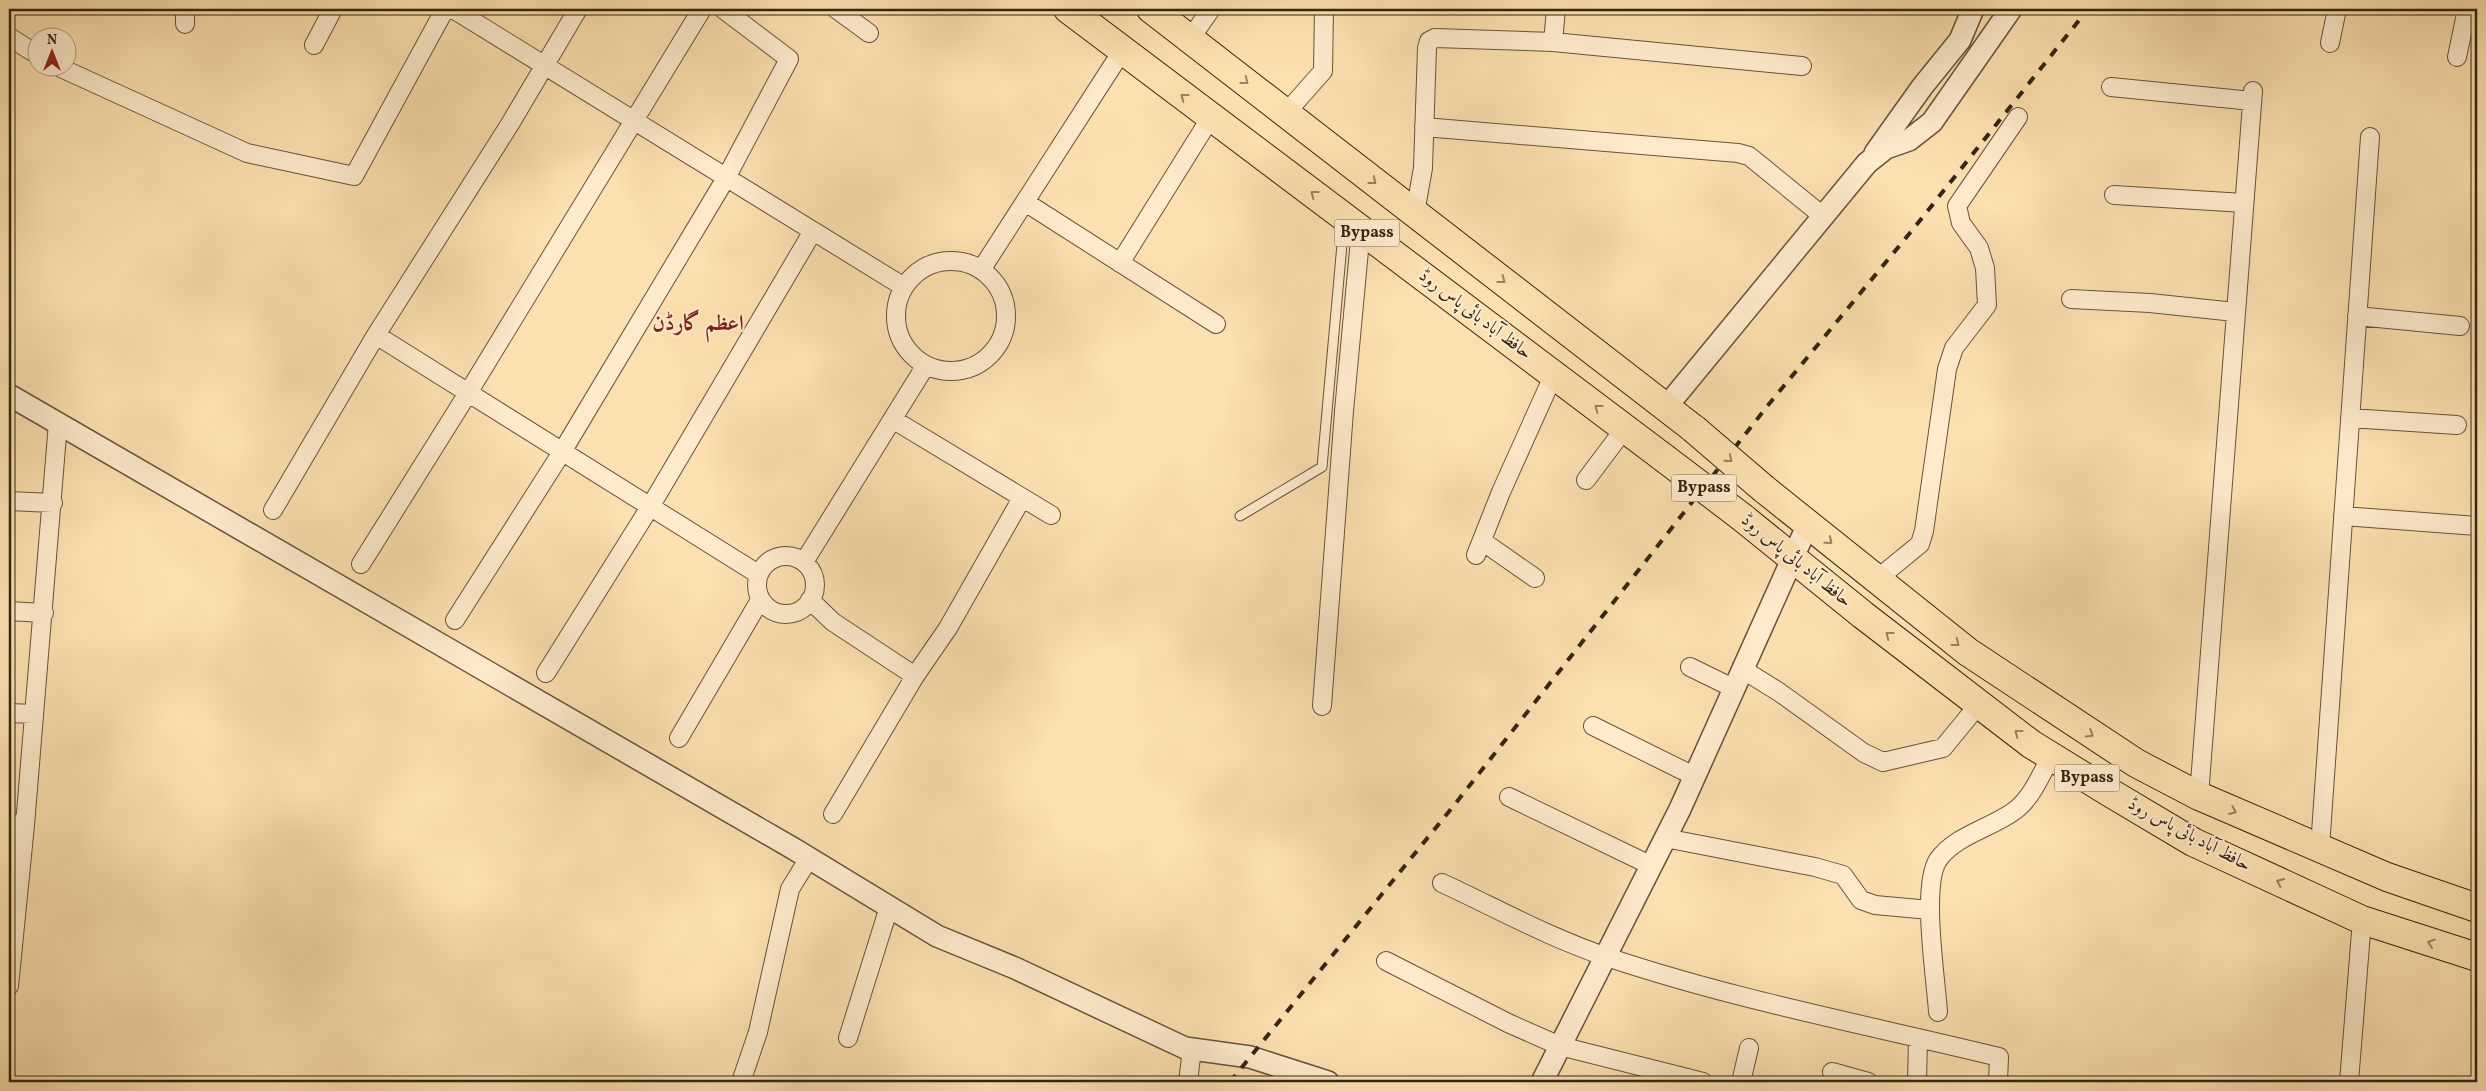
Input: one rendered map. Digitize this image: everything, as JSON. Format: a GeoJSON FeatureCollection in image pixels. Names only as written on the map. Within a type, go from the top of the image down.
{"type":"FeatureCollection","features":[{"type":"Feature","properties":{"kind":"highway","name":"حافظ آباد بائی پاس روڈ"},"geometry":{"type":"LineString","coordinates":[[1068,9],[1743,518],[2031,744],[2193,842],[2362,920],[2477,957]]}},
{"type":"Feature","properties":{"kind":"highway","name":"حافظ آباد بائی پاس روڈ"},"geometry":{"type":"LineString","coordinates":[[1151,9],[1667,406],[1764,489],[1968,652],[2053,710],[2136,762],[2199,796],[2387,877],[2477,908]]}},
{"type":"Feature","properties":{"kind":"street"},"geometry":{"type":"LineString","coordinates":[[314,45],[333,9]]}},
{"type":"Feature","properties":{"kind":"street"},"geometry":{"type":"LineString","coordinates":[[78,76],[247,153],[354,176],[445,9]]}},
{"type":"Feature","properties":{"kind":"street"},"geometry":{"type":"LineString","coordinates":[[453,9],[904,287]]}},
{"type":"Feature","properties":{"kind":"street"},"geometry":{"type":"LineString","coordinates":[[273,510],[376,335],[510,124],[578,9]]}},
{"type":"Feature","properties":{"kind":"street"},"geometry":{"type":"LineString","coordinates":[[361,564],[468,393],[702,9]]}},
{"type":"Feature","properties":{"kind":"street"},"geometry":{"type":"LineString","coordinates":[[455,620],[562,452],[726,178],[789,59],[723,9]]}},
{"type":"Feature","properties":{"kind":"street"},"geometry":{"type":"LineString","coordinates":[[836,9],[869,34]]}},
{"type":"Feature","properties":{"kind":"street"},"geometry":{"type":"LineString","coordinates":[[1190,39],[1211,9]]}},
{"type":"Feature","properties":{"kind":"street"},"geometry":{"type":"LineString","coordinates":[[1286,113],[1323,71],[1324,9]]}},
{"type":"Feature","properties":{"kind":"street"},"geometry":{"type":"LineString","coordinates":[[1553,42],[1556,9]]}},
{"type":"Feature","properties":{"kind":"street"},"geometry":{"type":"LineString","coordinates":[[1667,406],[1867,164],[1922,87],[1960,40],[1973,9]]}},
{"type":"Feature","properties":{"kind":"street"},"geometry":{"type":"LineString","coordinates":[[1867,164],[1886,148],[1909,140],[1932,122],[2011,9]]}},
{"type":"Feature","properties":{"kind":"street"},"geometry":{"type":"LineString","coordinates":[[2330,43],[2337,9]]}},
{"type":"Feature","properties":{"kind":"street"},"geometry":{"type":"LineString","coordinates":[[2457,57],[2467,9]]}},
{"type":"Feature","properties":{"kind":"street"},"geometry":{"type":"LineString","coordinates":[[9,37],[28,49]]}},
{"type":"Feature","properties":{"kind":"street"},"geometry":{"type":"LineString","coordinates":[[1415,213],[1423,168],[1429,41],[1436,38],[1553,42],[1802,66]]}},
{"type":"Feature","properties":{"kind":"street"},"geometry":{"type":"LineString","coordinates":[[980,270],[1122,51]]}},
{"type":"Feature","properties":{"kind":"street"},"geometry":{"type":"LineString","coordinates":[[2110,87],[2252,96],[2199,796]]}},
{"type":"Feature","properties":{"kind":"street"},"geometry":{"type":"LineString","coordinates":[[1120,263],[1211,117]]}},
{"type":"Feature","properties":{"kind":"street"},"geometry":{"type":"LineString","coordinates":[[1876,580],[1920,544],[1924,531],[1947,368],[1954,348],[1987,305],[1985,268],[1979,248],[1961,223],[1957,206],[2018,117]]}},
{"type":"Feature","properties":{"kind":"street"},"geometry":{"type":"LineString","coordinates":[[1424,127],[1738,153],[1749,156],[1824,217]]}},
{"type":"Feature","properties":{"kind":"street"},"geometry":{"type":"LineString","coordinates":[[2320,848],[2370,137]]}},
{"type":"Feature","properties":{"kind":"street"},"geometry":{"type":"LineString","coordinates":[[2114,195],[2244,203]]}},
{"type":"Feature","properties":{"kind":"street"},"geometry":{"type":"LineString","coordinates":[[1025,202],[1216,324]]}},
{"type":"Feature","properties":{"kind":"street"},"geometry":{"type":"LineString","coordinates":[[1322,706],[1344,411],[1352,222]]}},
{"type":"Feature","properties":{"kind":"street"},"geometry":{"type":"LineString","coordinates":[[546,673],[650,507],[813,231]]}},
{"type":"Feature","properties":{"kind":"street"},"geometry":{"type":"LineString","coordinates":[[939,263],[960,263],[980,270],[996,286],[1004,305],[1005,326],[997,346],[982,361],[962,370],[941,370],[926,365],[912,356],[905,348],[897,328],[896,307],[904,287],[919,271],[939,263]]}},
{"type":"Feature","properties":{"kind":"street"},"geometry":{"type":"LineString","coordinates":[[2071,299],[2150,303],[2235,312]]}},
{"type":"Feature","properties":{"kind":"street"},"geometry":{"type":"LineString","coordinates":[[2357,316],[2460,326]]}},
{"type":"Feature","properties":{"kind":"street"},"geometry":{"type":"LineString","coordinates":[[376,335],[758,574]]}},
{"type":"Feature","properties":{"kind":"street"},"geometry":{"type":"LineString","coordinates":[[804,562],[894,420],[926,365]]}},
{"type":"Feature","properties":{"kind":"street"},"geometry":{"type":"LineString","coordinates":[[1535,578],[1479,548],[1501,492],[1554,374]]}},
{"type":"Feature","properties":{"kind":"street"},"geometry":{"type":"LineString","coordinates":[[9,395],[808,858],[937,936],[1015,968],[1192,1049],[1250,1057],[1328,1082]]}},
{"type":"Feature","properties":{"kind":"street"},"geometry":{"type":"LineString","coordinates":[[2350,418],[2457,425]]}},
{"type":"Feature","properties":{"kind":"street"},"geometry":{"type":"LineString","coordinates":[[894,420],[1051,515]]}},
{"type":"Feature","properties":{"kind":"street"},"geometry":{"type":"LineString","coordinates":[[9,986],[17,824],[34,714],[44,613],[58,422]]}},
{"type":"Feature","properties":{"kind":"street"},"geometry":{"type":"LineString","coordinates":[[1586,480],[1625,428]]}},
{"type":"Feature","properties":{"kind":"street"},"geometry":{"type":"LineString","coordinates":[[833,814],[915,676],[948,628],[1022,498]]}},
{"type":"Feature","properties":{"kind":"street"},"geometry":{"type":"LineString","coordinates":[[9,501],[53,502]]}},
{"type":"Feature","properties":{"kind":"street"},"geometry":{"type":"LineString","coordinates":[[2343,516],[2477,526]]}},
{"type":"Feature","properties":{"kind":"street"},"geometry":{"type":"LineString","coordinates":[[1542,1082],[1652,866],[1808,524]]}},
{"type":"Feature","properties":{"kind":"street"},"geometry":{"type":"LineString","coordinates":[[778,557],[796,557],[804,562],[814,577],[815,586],[810,600],[802,610],[784,614],[775,612],[760,600],[756,582],[758,574],[770,560],[778,557]]}},
{"type":"Feature","properties":{"kind":"street"},"geometry":{"type":"LineString","coordinates":[[679,738],[760,600]]}},
{"type":"Feature","properties":{"kind":"street"},"geometry":{"type":"LineString","coordinates":[[810,600],[833,622],[915,676]]}},
{"type":"Feature","properties":{"kind":"street"},"geometry":{"type":"LineString","coordinates":[[9,611],[44,613]]}},
{"type":"Feature","properties":{"kind":"street"},"geometry":{"type":"LineString","coordinates":[[1690,667],[1733,688]]}},
{"type":"Feature","properties":{"kind":"street"},"geometry":{"type":"LineString","coordinates":[[1742,669],[1779,692],[1864,753],[1882,762],[1943,748],[1979,704]]}},
{"type":"Feature","properties":{"kind":"street"},"geometry":{"type":"LineString","coordinates":[[9,713],[34,714]]}},
{"type":"Feature","properties":{"kind":"street"},"geometry":{"type":"LineString","coordinates":[[1593,726],[1694,776]]}},
{"type":"Feature","properties":{"kind":"street"},"geometry":{"type":"LineString","coordinates":[[1938,1012],[1930,910],[1933,873],[1938,860],[1965,838],[2018,808],[2051,756]]}},
{"type":"Feature","properties":{"kind":"street"},"geometry":{"type":"LineString","coordinates":[[1509,797],[1652,866]]}},
{"type":"Feature","properties":{"kind":"street"},"geometry":{"type":"LineString","coordinates":[[1665,838],[1815,867],[1843,875],[1862,900],[1875,905],[1930,910]]}},
{"type":"Feature","properties":{"kind":"street"},"geometry":{"type":"LineString","coordinates":[[742,1082],[758,1032],[790,890],[808,858]]}},
{"type":"Feature","properties":{"kind":"street"},"geometry":{"type":"LineString","coordinates":[[1442,883],[1554,936],[1606,957],[1754,1000],[1999,1057],[1998,1082]]}},
{"type":"Feature","properties":{"kind":"street"},"geometry":{"type":"LineString","coordinates":[[848,1038],[889,907]]}},
{"type":"Feature","properties":{"kind":"street"},"geometry":{"type":"LineString","coordinates":[[2350,1082],[2362,920]]}},
{"type":"Feature","properties":{"kind":"street"},"geometry":{"type":"LineString","coordinates":[[1386,961],[1508,1023],[1560,1046],[1703,1082]]}},
{"type":"Feature","properties":{"kind":"street"},"geometry":{"type":"LineString","coordinates":[[1917,1082],[1918,1038]]}},
{"type":"Feature","properties":{"kind":"street"},"geometry":{"type":"LineString","coordinates":[[1741,1082],[1749,1048]]}},
{"type":"Feature","properties":{"kind":"street"},"geometry":{"type":"LineString","coordinates":[[1188,1082],[1192,1049]]}},
{"type":"Feature","properties":{"kind":"street"},"geometry":{"type":"LineString","coordinates":[[1832,1072],[1868,1082]]}},
{"type":"Feature","properties":{"kind":"lane"},"geometry":{"type":"LineString","coordinates":[[1240,516],[1322,467],[1352,222]]}},
{"type":"Feature","properties":{"kind":"railway"},"geometry":{"type":"LineString","coordinates":[[1230,1082],[1459,799],[1769,404],[1914,228],[2088,9]]}},
{"type":"Feature","properties":{"kind":"district","name":"اعظم گارڈن"},"geometry":{"type":"Point","coordinates":[698,324]}}]}
